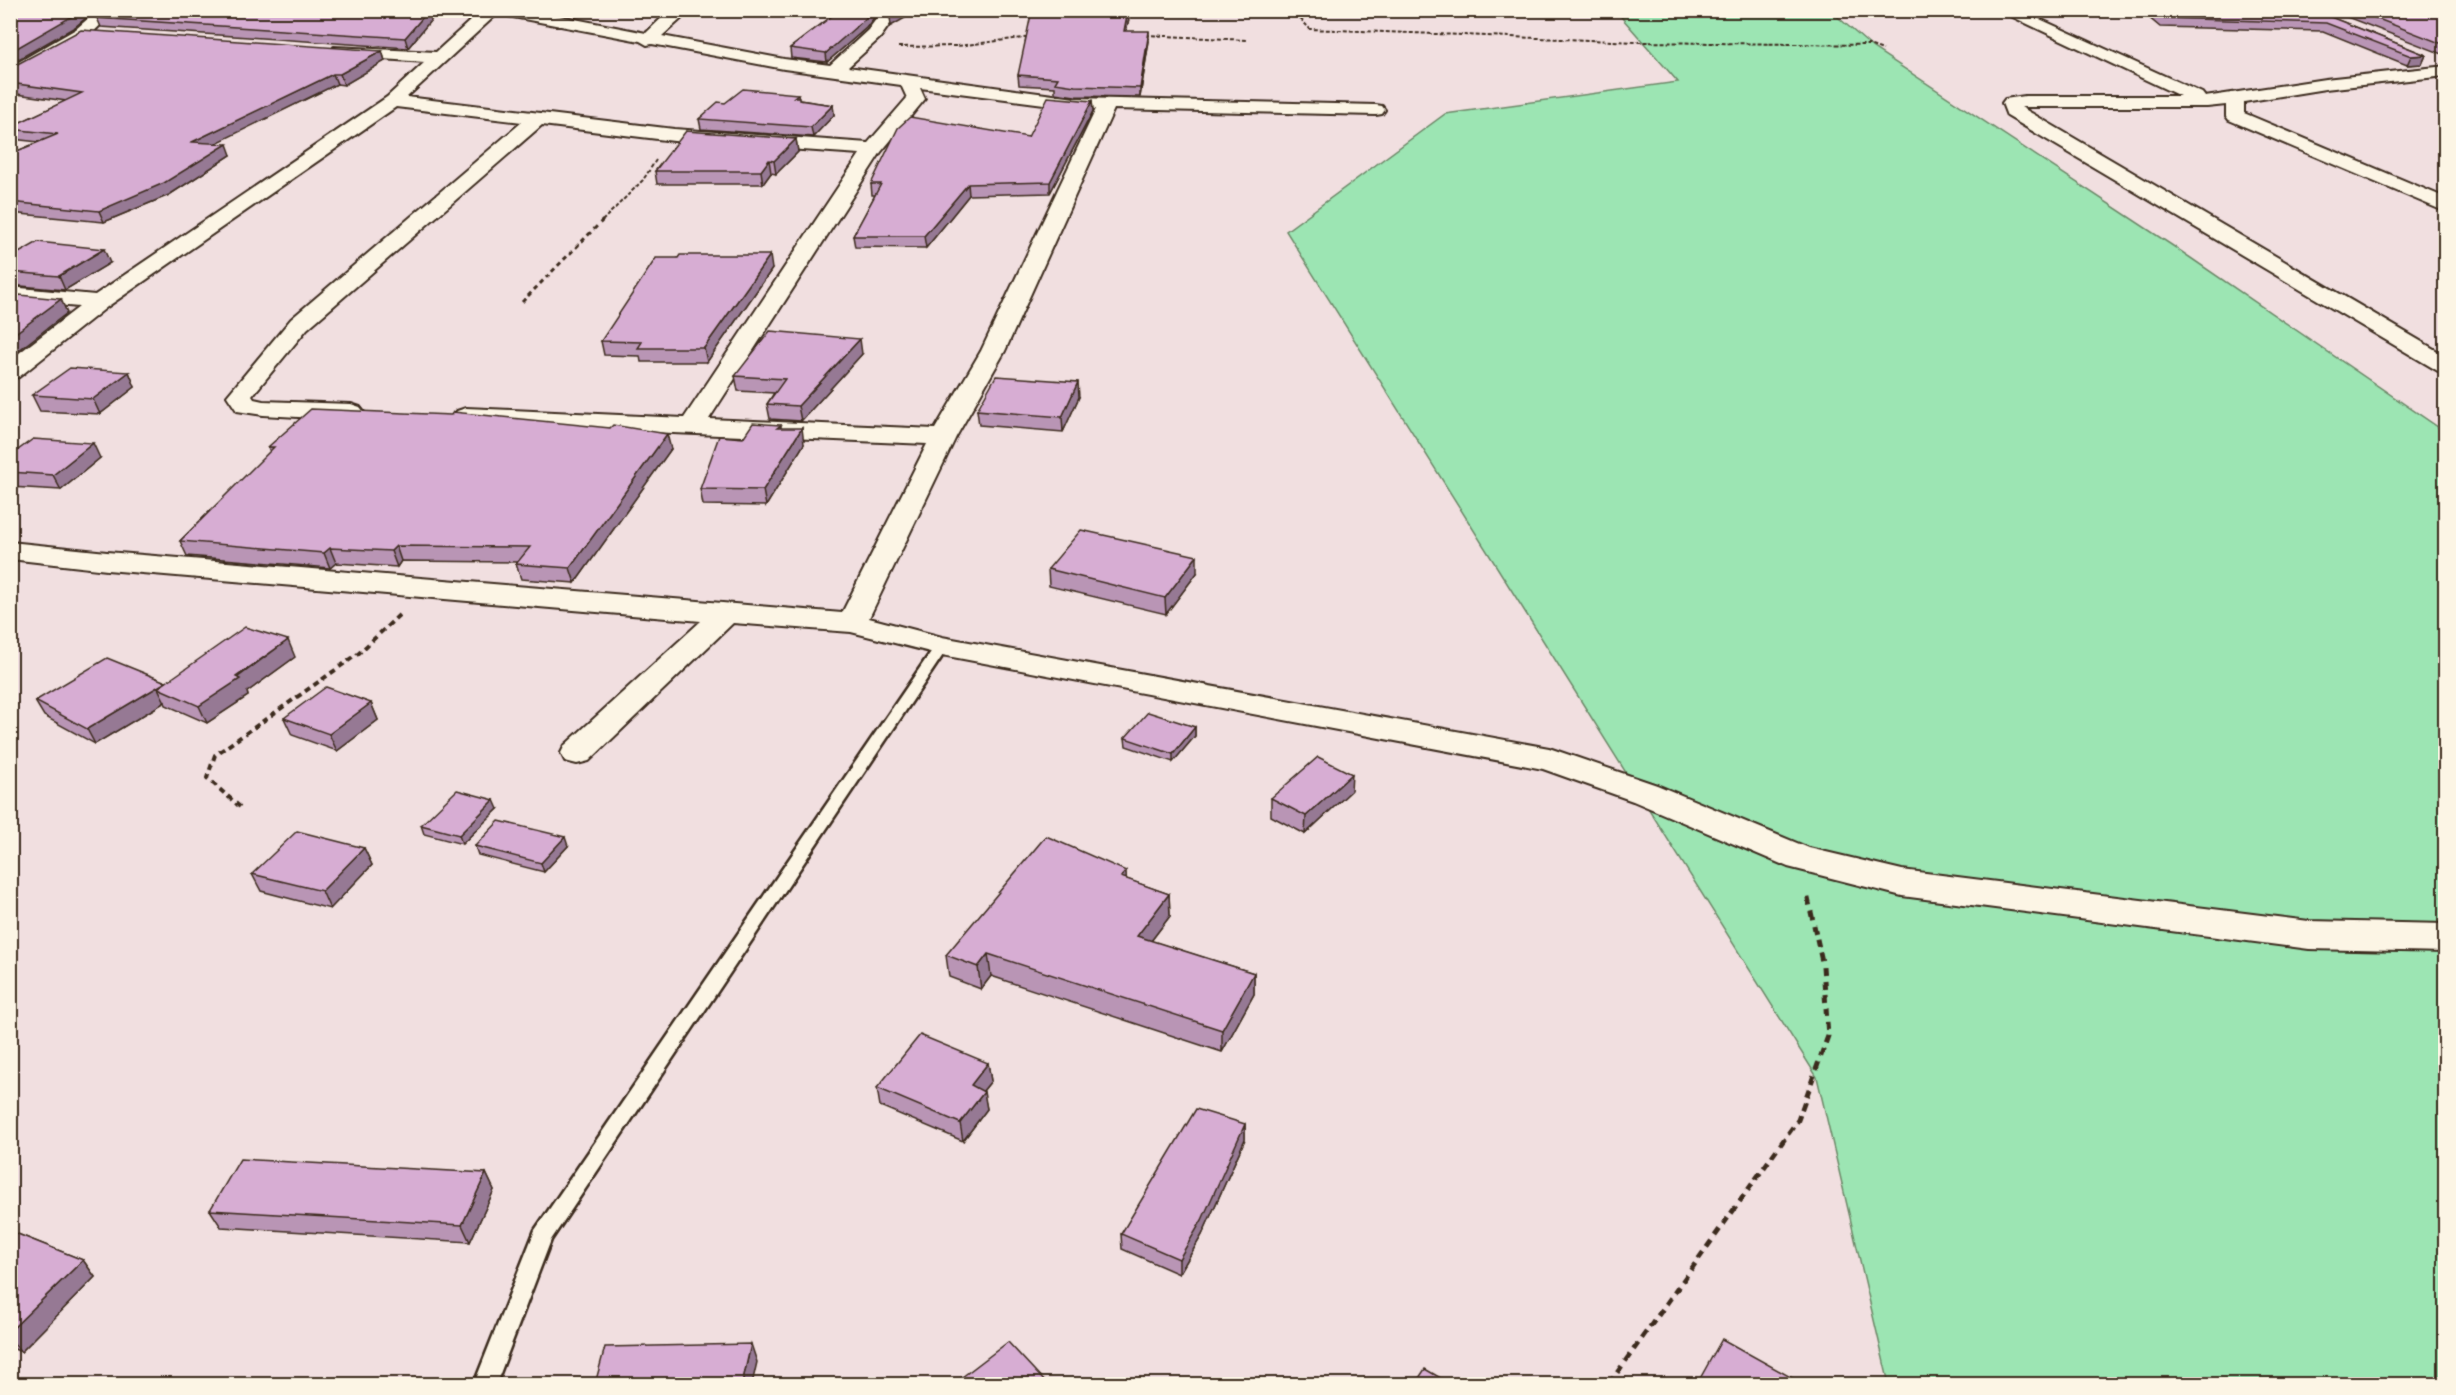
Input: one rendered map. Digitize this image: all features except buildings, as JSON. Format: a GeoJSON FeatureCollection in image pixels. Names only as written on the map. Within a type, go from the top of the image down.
{"type":"FeatureCollection","features":[{"type":"Feature","properties":{"kind":"street"},"geometry":{"type":"LineString","coordinates":[[15,68],[82,33],[108,10]]}},
{"type":"Feature","properties":{"kind":"street"},"geometry":{"type":"LineString","coordinates":[[10,372],[99,302],[393,101],[492,10]]}},
{"type":"Feature","properties":{"kind":"street"},"geometry":{"type":"LineString","coordinates":[[501,10],[784,64],[836,69],[912,90],[956,88],[1075,103],[1376,110]]}},
{"type":"Feature","properties":{"kind":"street"},"geometry":{"type":"LineString","coordinates":[[647,39],[675,16],[678,10]]}},
{"type":"Feature","properties":{"kind":"street"},"geometry":{"type":"LineString","coordinates":[[836,69],[874,34],[892,10]]}},
{"type":"Feature","properties":{"kind":"street"},"geometry":{"type":"LineString","coordinates":[[2006,10],[2207,102]]}},
{"type":"Feature","properties":{"kind":"street"},"geometry":{"type":"LineString","coordinates":[[82,33],[105,34]]}},
{"type":"Feature","properties":{"kind":"street"},"geometry":{"type":"LineString","coordinates":[[326,50],[442,58]]}},
{"type":"Feature","properties":{"kind":"street"},"geometry":{"type":"LineString","coordinates":[[2426,56],[2445,64]]}},
{"type":"Feature","properties":{"kind":"street"},"geometry":{"type":"LineString","coordinates":[[2143,102],[2235,107],[2325,84],[2445,71]]}},
{"type":"Feature","properties":{"kind":"street"},"geometry":{"type":"LineString","coordinates":[[692,425],[912,90]]}},
{"type":"Feature","properties":{"kind":"street"},"geometry":{"type":"LineString","coordinates":[[2445,206],[2235,107],[2207,102],[2025,100],[2011,103],[2013,112],[2445,366]]}},
{"type":"Feature","properties":{"kind":"street"},"geometry":{"type":"LineString","coordinates":[[393,101],[674,135],[873,148]]}},
{"type":"Feature","properties":{"kind":"street"},"geometry":{"type":"LineString","coordinates":[[852,623],[943,437],[993,351],[1107,104]]}},
{"type":"Feature","properties":{"kind":"street"},"geometry":{"type":"LineString","coordinates":[[370,412],[246,406],[239,396],[299,324],[538,118]]}},
{"type":"Feature","properties":{"kind":"street"},"geometry":{"type":"LineString","coordinates":[[10,294],[99,302]]}},
{"type":"Feature","properties":{"kind":"street"},"geometry":{"type":"LineString","coordinates":[[442,415],[943,437]]}},
{"type":"Feature","properties":{"kind":"street"},"geometry":{"type":"LineString","coordinates":[[10,550],[107,561],[852,623],[942,646],[1549,759],[1645,793],[1800,858],[1902,883],[2309,935],[2445,938]]}},
{"type":"Feature","properties":{"kind":"street"},"geometry":{"type":"LineString","coordinates":[[577,753],[726,614]]}},
{"type":"Feature","properties":{"kind":"lane"},"geometry":{"type":"LineString","coordinates":[[485,1384],[542,1236],[942,646]]}},
{"type":"Feature","properties":{"kind":"path"},"geometry":{"type":"LineString","coordinates":[[1292,10],[1310,29],[1381,29],[1460,36],[1521,36],[1604,41],[1869,45],[1883,50]]}},
{"type":"Feature","properties":{"kind":"path"},"geometry":{"type":"LineString","coordinates":[[1140,35],[1247,40]]}},
{"type":"Feature","properties":{"kind":"path"},"geometry":{"type":"LineString","coordinates":[[853,54],[896,47],[957,46],[1040,36]]}},
{"type":"Feature","properties":{"kind":"path"},"geometry":{"type":"LineString","coordinates":[[522,302],[643,180],[674,135]]}},
{"type":"Feature","properties":{"kind":"path"},"geometry":{"type":"LineString","coordinates":[[240,807],[207,778],[216,755],[358,654],[428,588]]}},
{"type":"Feature","properties":{"kind":"path"},"geometry":{"type":"LineString","coordinates":[[1609,1384],[1798,1120],[1828,1036],[1823,966],[1800,858]]}},
{"type":"Feature","properties":{"kind":"green space"},"geometry":{"type":"Polygon","coordinates":[[[1616,11],[1831,11],[1873,48],[2179,250],[2445,432],[2445,1384],[1889,1384],[1817,1077],[1286,231],[1445,114],[1678,82],[1616,11]]]}}]}
